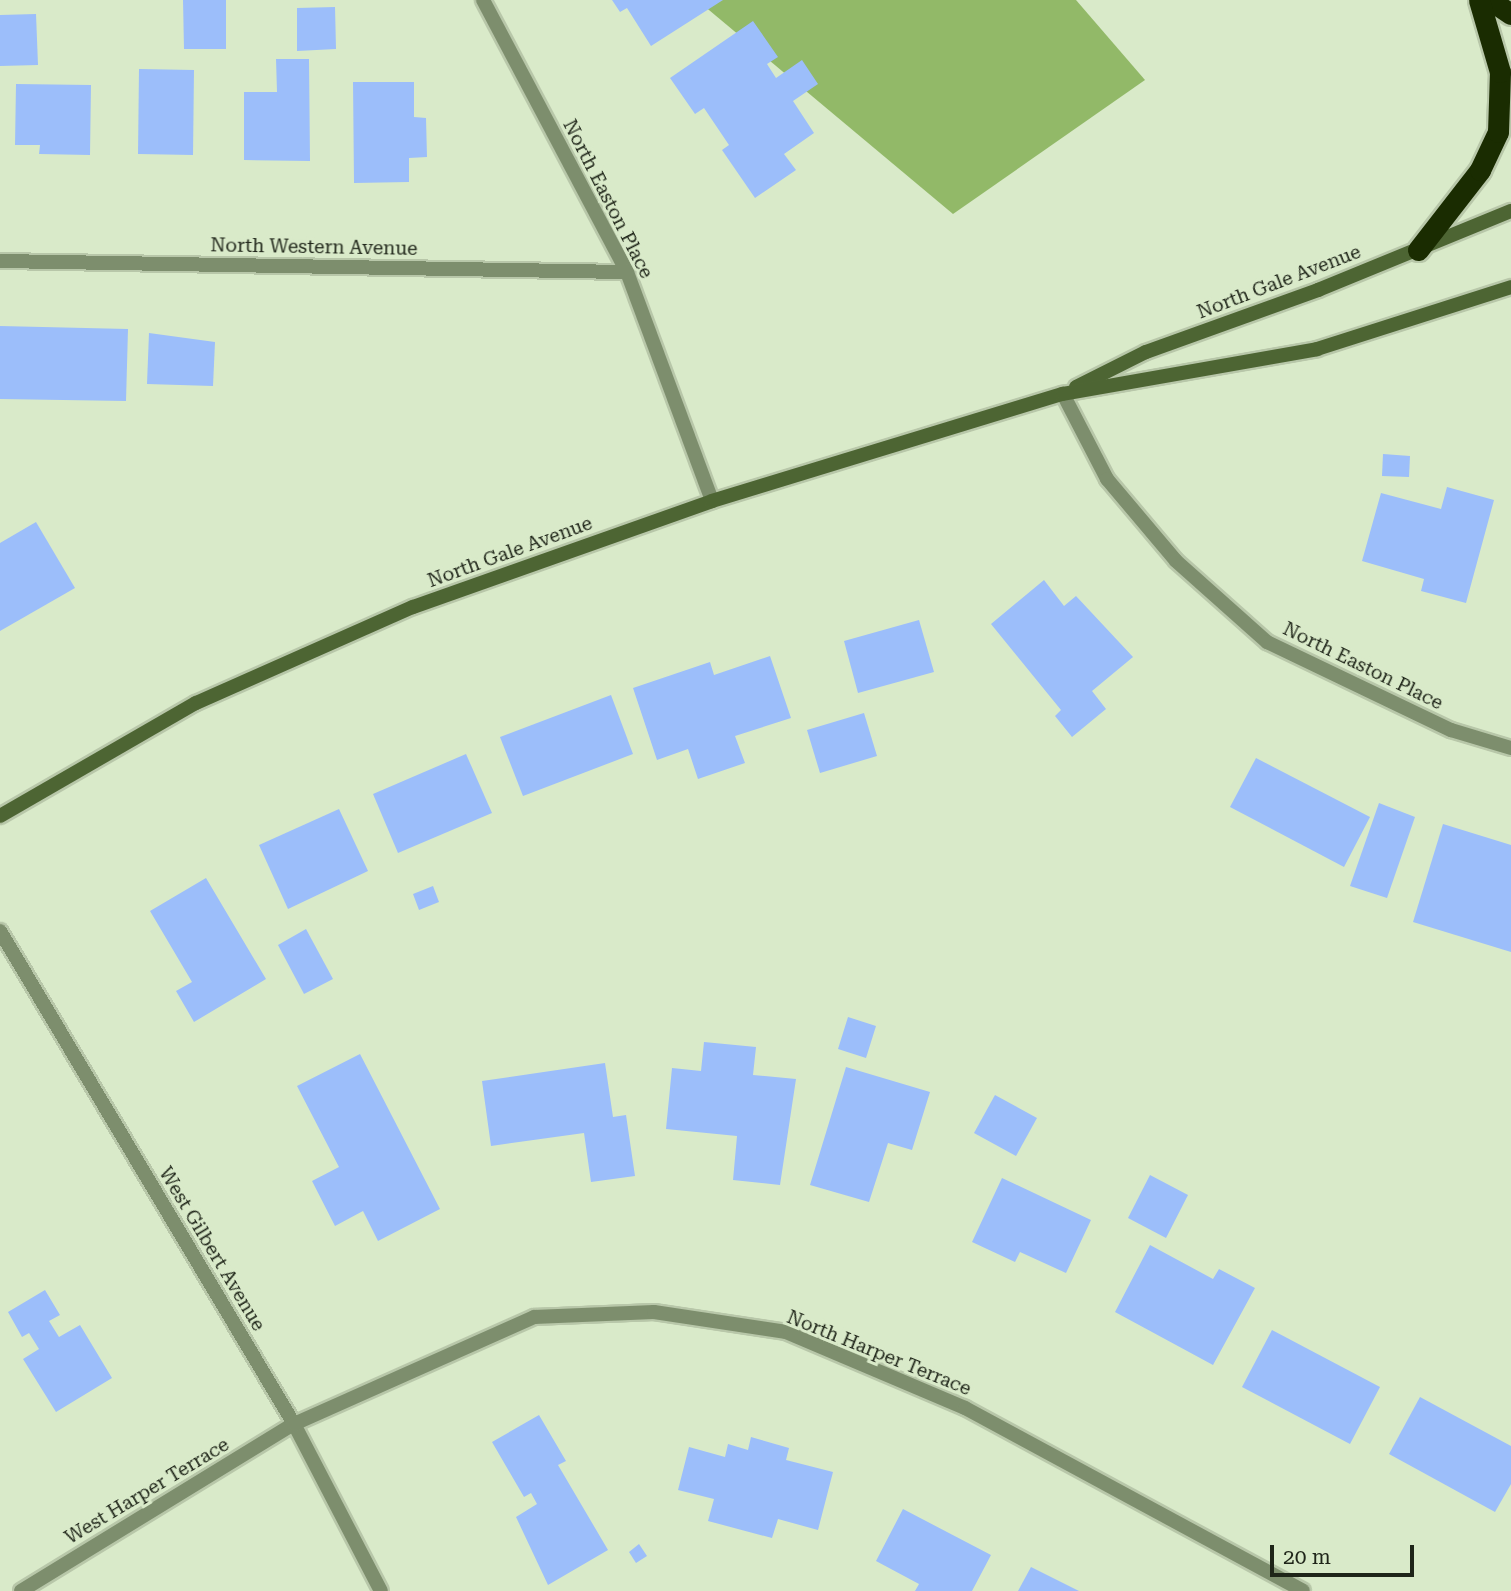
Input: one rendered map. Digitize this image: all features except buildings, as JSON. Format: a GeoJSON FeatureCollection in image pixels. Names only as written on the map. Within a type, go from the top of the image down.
{"type":"FeatureCollection","features":[{"type":"Feature","properties":{"kind":"highway"},"geometry":{"type":"LineString","coordinates":[[1418,250],[1480,170],[1498,132],[1500,72],[1479,0]]}},
{"type":"Feature","properties":{"kind":"highway"},"geometry":{"type":"LineString","coordinates":[[1490,0],[1511,14]]}},
{"type":"Feature","properties":{"kind":"main road","name":"North Gale Avenue"},"geometry":{"type":"LineString","coordinates":[[1063,394],[1146,352],[1418,250],[1511,211]]}},
{"type":"Feature","properties":{"kind":"main road","name":"North Gale Avenue"},"geometry":{"type":"LineString","coordinates":[[0,816],[221,691],[413,607],[712,501],[1063,394],[1317,349],[1511,287]]}},
{"type":"Feature","properties":{"kind":"street","name":"North Easton Place"},"geometry":{"type":"LineString","coordinates":[[483,0],[627,272],[712,501]]}},
{"type":"Feature","properties":{"kind":"street","name":"North Western Avenue"},"geometry":{"type":"LineString","coordinates":[[0,261],[627,272]]}},
{"type":"Feature","properties":{"kind":"street","name":"North Easton Place"},"geometry":{"type":"LineString","coordinates":[[1063,394],[1107,479],[1176,561],[1267,642],[1451,730],[1511,748]]}},
{"type":"Feature","properties":{"kind":"street","name":"West Gilbert Avenue"},"geometry":{"type":"LineString","coordinates":[[0,931],[294,1424],[382,1591]]}},
{"type":"Feature","properties":{"kind":"street","name":"North Harper Terrace"},"geometry":{"type":"LineString","coordinates":[[294,1424],[534,1317],[654,1312],[786,1332],[965,1408],[1303,1591]]}},
{"type":"Feature","properties":{"kind":"street","name":"West Harper Terrace"},"geometry":{"type":"LineString","coordinates":[[20,1591],[294,1424]]}},
{"type":"Feature","properties":{"kind":"green space"},"geometry":{"type":"Polygon","coordinates":[[[697,0],[1076,0],[1145,80],[953,214],[697,0]]]}}]}
